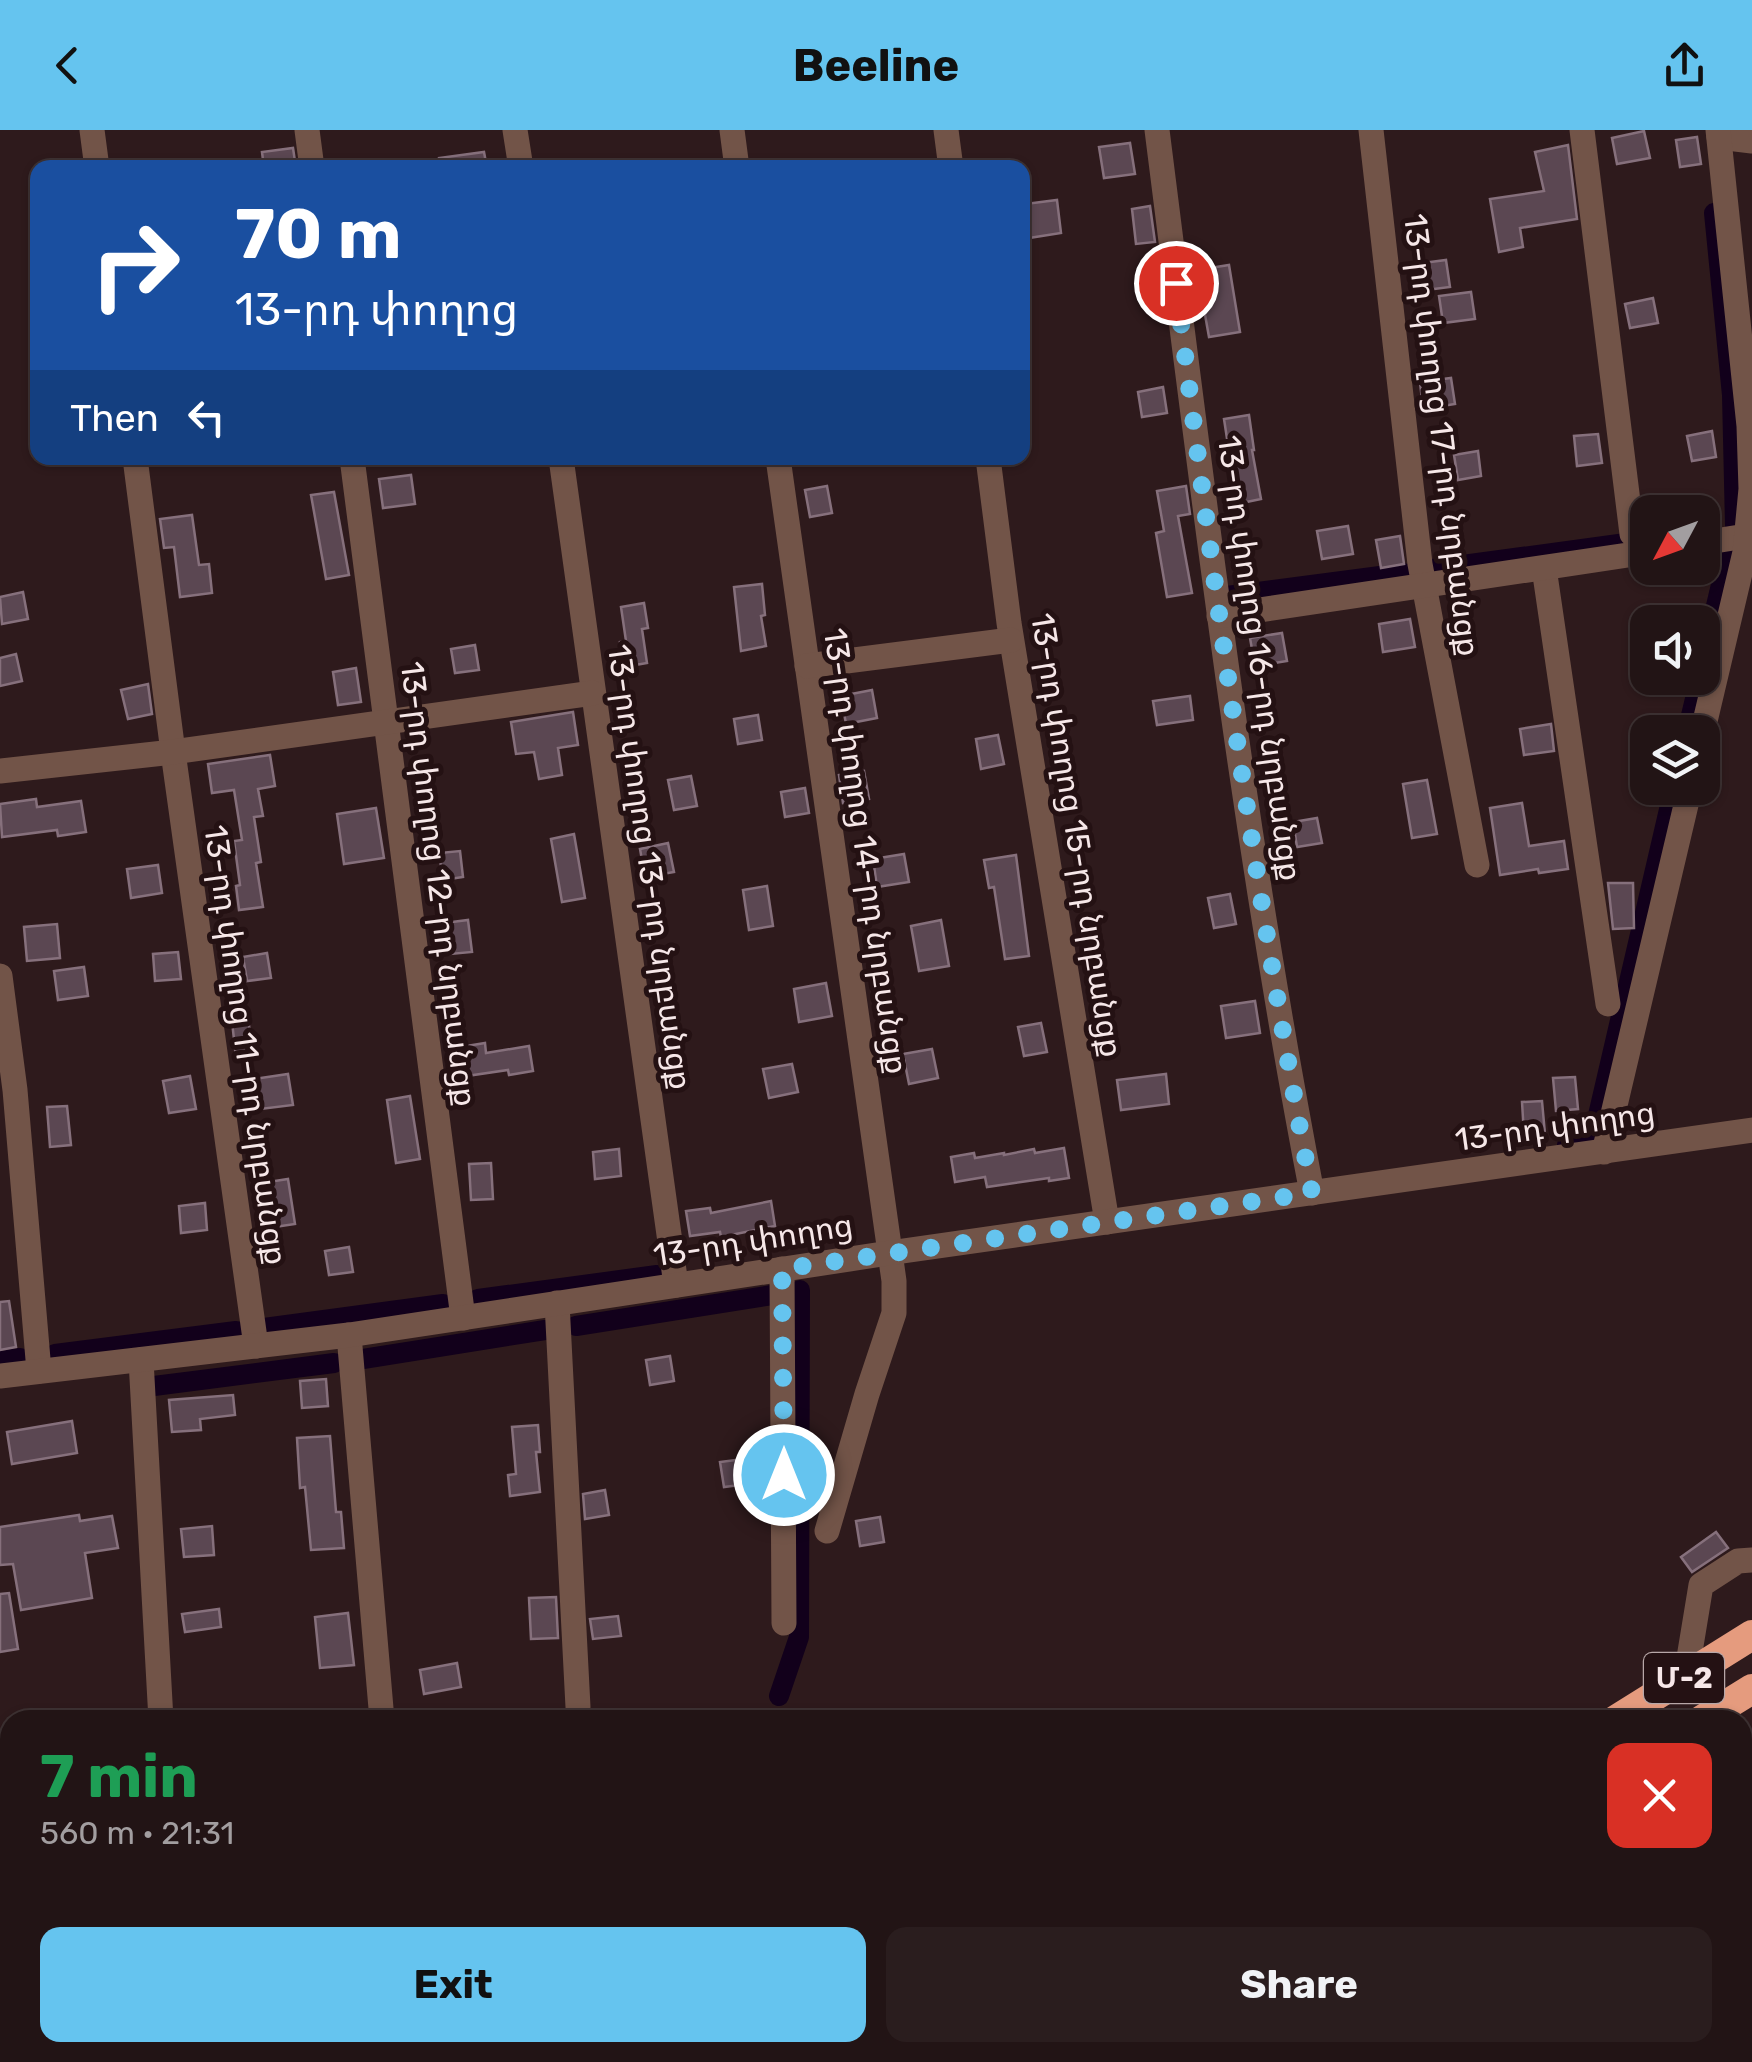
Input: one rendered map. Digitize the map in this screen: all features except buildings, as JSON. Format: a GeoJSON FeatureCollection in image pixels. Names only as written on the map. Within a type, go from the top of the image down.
{"type":"FeatureCollection","features":[{"type":"Feature","properties":{"kind":"highway","name":"Մ-2"},"geometry":{"type":"LineString","coordinates":[[1632,1710],[1752,1635]]}},
{"type":"Feature","properties":{"kind":"highway","name":"Մ-2"},"geometry":{"type":"LineString","coordinates":[[1718,1710],[1752,1689]]}},
{"type":"Feature","properties":{"kind":"street"},"geometry":{"type":"LineString","coordinates":[[92,130],[96,160]]}},
{"type":"Feature","properties":{"kind":"street"},"geometry":{"type":"LineString","coordinates":[[307,130],[311,160]]}},
{"type":"Feature","properties":{"kind":"street"},"geometry":{"type":"LineString","coordinates":[[515,130],[519,160]]}},
{"type":"Feature","properties":{"kind":"street"},"geometry":{"type":"LineString","coordinates":[[732,130],[737,160]]}},
{"type":"Feature","properties":{"kind":"street"},"geometry":{"type":"LineString","coordinates":[[946,130],[950,160]]}},
{"type":"Feature","properties":{"kind":"street","name":"13-րդ փողոց 16-րդ նրբանցք"},"geometry":{"type":"LineString","coordinates":[[1156,130],[1228,694],[1284,1050],[1312,1193]]}},
{"type":"Feature","properties":{"kind":"street","name":"13-րդ փողոց 17-րդ նրբանցք"},"geometry":{"type":"LineString","coordinates":[[1370,130],[1424,586],[1477,865]]}},
{"type":"Feature","properties":{"kind":"street"},"geometry":{"type":"LineString","coordinates":[[1582,130],[1633,495]]}},
{"type":"Feature","properties":{"kind":"street"},"geometry":{"type":"LineString","coordinates":[[1706,715],[1745,552],[1750,489],[1749,426],[1719,133],[1752,141]]}},
{"type":"Feature","properties":{"kind":"street","name":"13-րդ փողոց 11-րդ նրբանցք"},"geometry":{"type":"LineString","coordinates":[[136,465],[256,1346]]}},
{"type":"Feature","properties":{"kind":"street","name":"13-րդ փողոց 12-րդ նրբանցք"},"geometry":{"type":"LineString","coordinates":[[353,465],[463,1318]]}},
{"type":"Feature","properties":{"kind":"street","name":"13-րդ փողոց 13-րդ նրբանցք"},"geometry":{"type":"LineString","coordinates":[[561,465],[676,1285]]}},
{"type":"Feature","properties":{"kind":"street","name":"13-րդ փողոց 14-րդ նրբանցք"},"geometry":{"type":"LineString","coordinates":[[779,465],[894,1281],[894,1313],[866,1394],[828,1531]]}},
{"type":"Feature","properties":{"kind":"street","name":"13-րդ փողոց 15-րդ նրբանցք"},"geometry":{"type":"LineString","coordinates":[[989,465],[1011,640],[1107,1222]]}},
{"type":"Feature","properties":{"kind":"street"},"geometry":{"type":"LineString","coordinates":[[1720,540],[1746,536]]}},
{"type":"Feature","properties":{"kind":"street"},"geometry":{"type":"LineString","coordinates":[[1218,616],[1544,568],[1630,546]]}},
{"type":"Feature","properties":{"kind":"street"},"geometry":{"type":"LineString","coordinates":[[1544,568],[1608,1004]]}},
{"type":"Feature","properties":{"kind":"street"},"geometry":{"type":"LineString","coordinates":[[807,666],[1011,640]]}},
{"type":"Feature","properties":{"kind":"street"},"geometry":{"type":"LineString","coordinates":[[0,771],[173,752],[593,694]]}},
{"type":"Feature","properties":{"kind":"street"},"geometry":{"type":"LineString","coordinates":[[1604,1152],[1686,805]]}},
{"type":"Feature","properties":{"kind":"street"},"geometry":{"type":"LineString","coordinates":[[0,976],[15,1090],[39,1371]]}},
{"type":"Feature","properties":{"kind":"street","name":"13-րդ փողոց"},"geometry":{"type":"LineString","coordinates":[[0,1376],[463,1318],[1752,1130]]}},
{"type":"Feature","properties":{"kind":"street"},"geometry":{"type":"LineString","coordinates":[[782,1269],[784,1623]]}},
{"type":"Feature","properties":{"kind":"street"},"geometry":{"type":"LineString","coordinates":[[558,1302],[578,1707]]}},
{"type":"Feature","properties":{"kind":"street"},"geometry":{"type":"LineString","coordinates":[[349,1334],[381,1710]]}},
{"type":"Feature","properties":{"kind":"street"},"geometry":{"type":"LineString","coordinates":[[141,1360],[160,1710]]}},
{"type":"Feature","properties":{"kind":"street"},"geometry":{"type":"LineString","coordinates":[[1686,1676],[1700,1586],[1738,1560],[1752,1560]]}},
{"type":"Feature","properties":{"kind":"waterway"},"geometry":{"type":"LineString","coordinates":[[1714,213],[1732,395],[1735,525]]}},
{"type":"Feature","properties":{"kind":"waterway"},"geometry":{"type":"LineString","coordinates":[[1433,569],[1630,542]]}},
{"type":"Feature","properties":{"kind":"waterway"},"geometry":{"type":"LineString","coordinates":[[1716,605],[1728,555]]}},
{"type":"Feature","properties":{"kind":"waterway"},"geometry":{"type":"LineString","coordinates":[[1227,596],[1403,573]]}},
{"type":"Feature","properties":{"kind":"waterway"},"geometry":{"type":"LineString","coordinates":[[1691,715],[1696,695]]}},
{"type":"Feature","properties":{"kind":"waterway"},"geometry":{"type":"LineString","coordinates":[[1567,1145],[1592,1141],[1670,805]]}},
{"type":"Feature","properties":{"kind":"waterway"},"geometry":{"type":"LineString","coordinates":[[478,1299],[657,1275]]}},
{"type":"Feature","properties":{"kind":"waterway"},"geometry":{"type":"LineString","coordinates":[[779,1696],[799,1637],[800,1290]]}},
{"type":"Feature","properties":{"kind":"waterway"},"geometry":{"type":"LineString","coordinates":[[576,1326],[772,1295]]}},
{"type":"Feature","properties":{"kind":"waterway"},"geometry":{"type":"LineString","coordinates":[[264,1328],[443,1304]]}},
{"type":"Feature","properties":{"kind":"waterway"},"geometry":{"type":"LineString","coordinates":[[363,1359],[545,1330]]}},
{"type":"Feature","properties":{"kind":"waterway"},"geometry":{"type":"LineString","coordinates":[[55,1354],[236,1331]]}},
{"type":"Feature","properties":{"kind":"waterway"},"geometry":{"type":"LineString","coordinates":[[0,1361],[20,1358]]}},
{"type":"Feature","properties":{"kind":"waterway"},"geometry":{"type":"LineString","coordinates":[[154,1386],[334,1363]]}},
{"type":"Feature","properties":{"kind":"route"},"geometry":{"type":"LineString","coordinates":[[784,1475],[782,1269],[1312,1193],[1284,1050],[1228,694],[1176,283]]}}]}
